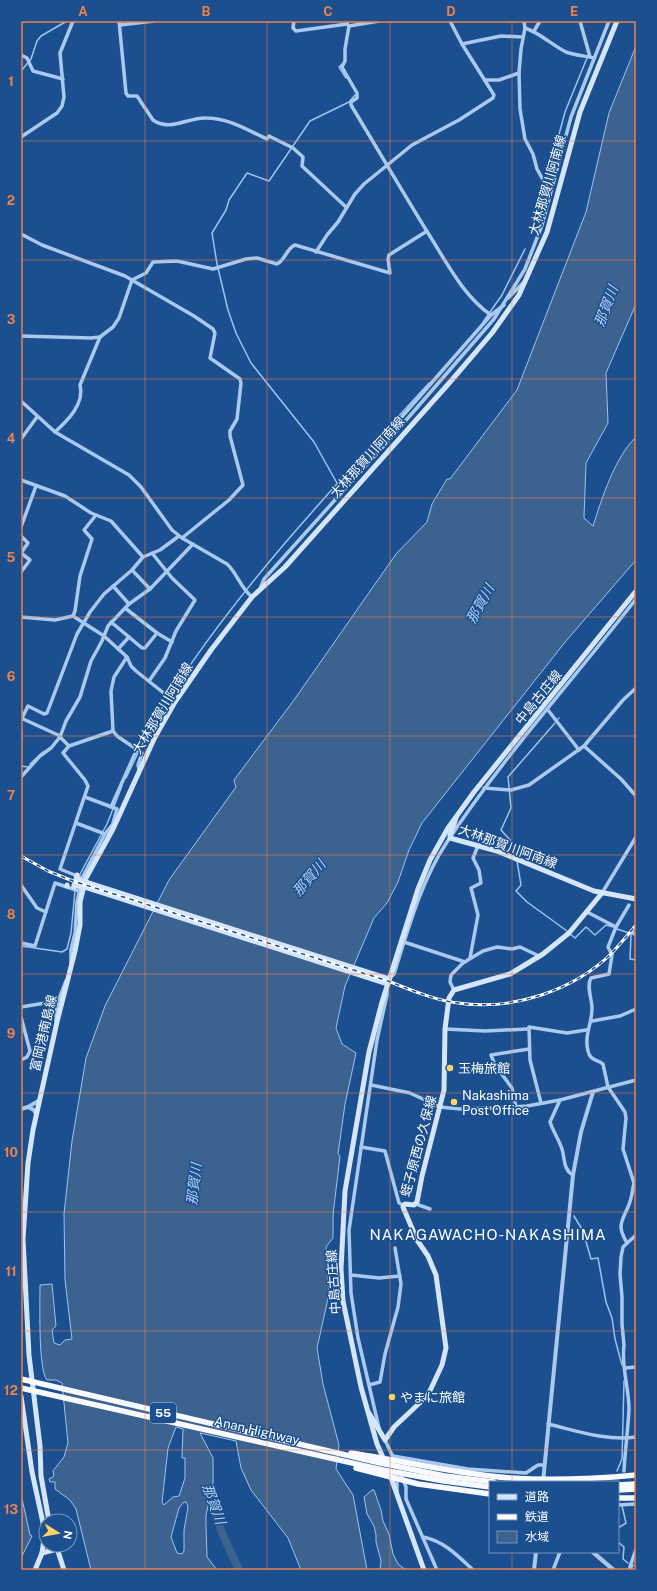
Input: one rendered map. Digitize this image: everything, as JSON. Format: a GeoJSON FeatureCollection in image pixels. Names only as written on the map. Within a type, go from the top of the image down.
{"type":"FeatureCollection","features":[{"type":"Feature","properties":{"kind":"highway","name":"Anan Highway"},"geometry":{"type":"LineString","coordinates":[[21,1380],[404,1468],[489,1481]]}},
{"type":"Feature","properties":{"kind":"highway","name":"Anan Highway"},"geometry":{"type":"LineString","coordinates":[[21,1388],[407,1475],[489,1488]]}},
{"type":"Feature","properties":{"kind":"highway","name":"55"},"geometry":{"type":"LineString","coordinates":[[299,1444],[482,1475],[543,1481],[636,1474]]}},
{"type":"Feature","properties":{"kind":"highway","name":"55"},"geometry":{"type":"LineString","coordinates":[[298,1451],[418,1484],[489,1494]]}},
{"type":"Feature","properties":{"kind":"highway"},"geometry":{"type":"LineString","coordinates":[[619,1485],[636,1484]]}},
{"type":"Feature","properties":{"kind":"highway"},"geometry":{"type":"LineString","coordinates":[[619,1490],[636,1489]]}},
{"type":"Feature","properties":{"kind":"highway"},"geometry":{"type":"LineString","coordinates":[[619,1498],[636,1498]]}},
{"type":"Feature","properties":{"kind":"main road","name":"大林那賀川阿南線"},"geometry":{"type":"LineString","coordinates":[[91,887],[91,868],[115,823],[139,769],[175,702],[211,650],[251,595],[285,567],[451,381],[492,333],[511,306],[526,280],[547,232],[580,112],[617,21]]}},
{"type":"Feature","properties":{"kind":"main road","name":"中島古庄線"},"geometry":{"type":"LineString","coordinates":[[456,816],[636,591]]}},
{"type":"Feature","properties":{"kind":"main road","name":"大林那賀川阿南線"},"geometry":{"type":"LineString","coordinates":[[456,816],[450,838],[510,856],[602,893],[636,898]]}},
{"type":"Feature","properties":{"kind":"main road","name":"大林那賀川阿南線"},"geometry":{"type":"LineString","coordinates":[[387,982],[418,889],[430,860],[456,816]]}},
{"type":"Feature","properties":{"kind":"main road"},"geometry":{"type":"LineString","coordinates":[[78,876],[76,879],[91,887]]}},
{"type":"Feature","properties":{"kind":"main road"},"geometry":{"type":"LineString","coordinates":[[76,889],[74,884],[102,890],[387,982]]}},
{"type":"Feature","properties":{"kind":"main road","name":"富岡港南島線"},"geometry":{"type":"LineString","coordinates":[[48,1513],[41,1476],[40,1446],[29,1355],[22,1239],[23,1221],[28,1163],[36,1115],[56,1022],[78,937],[80,902],[91,887]]}},
{"type":"Feature","properties":{"kind":"main road"},"geometry":{"type":"LineString","coordinates":[[454,990],[510,974],[539,956],[562,939],[602,893]]}},
{"type":"Feature","properties":{"kind":"main road","name":"中島古庄線"},"geometry":{"type":"LineString","coordinates":[[387,982],[369,1052],[345,1191],[341,1239],[341,1269],[344,1301],[367,1410],[376,1444],[382,1452],[424,1570]]}},
{"type":"Feature","properties":{"kind":"main road","name":"蛭子原西の久保線"},"geometry":{"type":"LineString","coordinates":[[383,1438],[428,1395],[442,1365],[446,1348],[436,1275],[428,1256],[417,1240],[403,1205],[416,1204],[440,1107],[445,1081],[445,1029],[448,998],[454,990]]}},
{"type":"Feature","properties":{"kind":"main road"},"geometry":{"type":"LineString","coordinates":[[21,1396],[32,1472],[42,1513]]}},
{"type":"Feature","properties":{"kind":"main road"},"geometry":{"type":"LineString","coordinates":[[367,1410],[383,1438]]}},
{"type":"Feature","properties":{"kind":"main road"},"geometry":{"type":"LineString","coordinates":[[35,1570],[42,1553]]}},
{"type":"Feature","properties":{"kind":"main road"},"geometry":{"type":"LineString","coordinates":[[59,1553],[64,1570]]}},
{"type":"Feature","properties":{"kind":"street"},"geometry":{"type":"LineString","coordinates":[[21,137],[57,114],[62,106],[64,97],[60,52],[73,21]]}},
{"type":"Feature","properties":{"kind":"street"},"geometry":{"type":"LineString","coordinates":[[154,21],[120,23],[126,93],[128,96],[137,96],[153,120],[174,125],[184,123],[191,119],[216,118],[232,123],[267,139],[269,136],[299,152],[303,157],[302,166],[346,207]]}},
{"type":"Feature","properties":{"kind":"street"},"geometry":{"type":"LineString","coordinates":[[294,21],[293,28],[296,31],[379,21]]}},
{"type":"Feature","properties":{"kind":"street"},"geometry":{"type":"LineString","coordinates":[[316,252],[338,222],[346,207],[364,184],[387,164],[412,145],[459,120],[494,98],[494,95],[462,44],[450,21]]}},
{"type":"Feature","properties":{"kind":"street"},"geometry":{"type":"LineString","coordinates":[[524,21],[525,28],[519,73],[518,94],[523,131],[537,169],[547,187],[548,203]]}},
{"type":"Feature","properties":{"kind":"street"},"geometry":{"type":"LineString","coordinates":[[534,31],[540,21]]}},
{"type":"Feature","properties":{"kind":"street"},"geometry":{"type":"LineString","coordinates":[[580,21],[592,58]]}},
{"type":"Feature","properties":{"kind":"street"},"geometry":{"type":"LineString","coordinates":[[260,589],[264,579],[466,353],[504,305],[512,288],[525,269],[542,225],[571,118],[592,58],[610,21]]}},
{"type":"Feature","properties":{"kind":"street"},"geometry":{"type":"LineString","coordinates":[[348,24],[345,61],[342,67],[357,93],[357,98],[351,102],[351,105],[427,231],[465,289],[491,315]]}},
{"type":"Feature","properties":{"kind":"street"},"geometry":{"type":"LineString","coordinates":[[525,28],[534,31],[542,38],[568,52],[592,58]]}},
{"type":"Feature","properties":{"kind":"street"},"geometry":{"type":"LineString","coordinates":[[462,44],[501,36],[523,37]]}},
{"type":"Feature","properties":{"kind":"street"},"geometry":{"type":"LineString","coordinates":[[21,55],[28,58],[33,71],[63,79]]}},
{"type":"Feature","properties":{"kind":"street"},"geometry":{"type":"LineString","coordinates":[[485,80],[499,80],[519,73]]}},
{"type":"Feature","properties":{"kind":"street"},"geometry":{"type":"LineString","coordinates":[[21,336],[91,338],[100,336],[113,327],[119,318],[132,280],[146,273],[153,262],[177,261],[216,269],[246,259],[256,258],[277,264],[291,247],[295,245],[390,274],[388,259],[389,255],[427,231]]}},
{"type":"Feature","properties":{"kind":"street"},"geometry":{"type":"LineString","coordinates":[[21,234],[42,245],[132,280],[139,286],[160,295],[213,329],[215,333],[210,358],[240,379],[241,382],[237,418],[230,431],[230,436],[243,485],[228,500],[181,537],[143,557],[132,570],[104,594],[83,622],[71,648],[47,713],[44,714],[28,706],[22,718],[60,737],[69,746]]}},
{"type":"Feature","properties":{"kind":"street"},"geometry":{"type":"LineString","coordinates":[[506,300],[526,280]]}},
{"type":"Feature","properties":{"kind":"street"},"geometry":{"type":"LineString","coordinates":[[388,441],[392,428],[491,315],[504,305]]}},
{"type":"Feature","properties":{"kind":"street"},"geometry":{"type":"LineString","coordinates":[[55,432],[68,420],[76,407],[81,390],[80,385],[100,336]]}},
{"type":"Feature","properties":{"kind":"street"},"geometry":{"type":"LineString","coordinates":[[21,401],[55,432],[128,476],[141,487],[164,520],[181,537],[232,568],[245,590],[251,595]]}},
{"type":"Feature","properties":{"kind":"street"},"geometry":{"type":"LineString","coordinates":[[21,439],[37,417]]}},
{"type":"Feature","properties":{"kind":"street"},"geometry":{"type":"LineString","coordinates":[[21,480],[65,496],[96,515],[106,518],[116,525],[143,557]]}},
{"type":"Feature","properties":{"kind":"street"},"geometry":{"type":"LineString","coordinates":[[21,527],[36,486]]}},
{"type":"Feature","properties":{"kind":"street"},"geometry":{"type":"LineString","coordinates":[[73,616],[80,576],[92,539],[84,530],[96,515]]}},
{"type":"Feature","properties":{"kind":"street"},"geometry":{"type":"LineString","coordinates":[[21,536],[28,543],[21,553],[30,560],[21,572]]}},
{"type":"Feature","properties":{"kind":"street"},"geometry":{"type":"LineString","coordinates":[[21,777],[40,756],[51,748],[60,737],[66,721],[80,697],[92,660],[111,622],[129,604],[150,589],[168,572],[192,544]]}},
{"type":"Feature","properties":{"kind":"street"},"geometry":{"type":"LineString","coordinates":[[149,681],[166,658],[176,630],[195,600],[152,553]]}},
{"type":"Feature","properties":{"kind":"street"},"geometry":{"type":"LineString","coordinates":[[132,570],[150,589]]}},
{"type":"Feature","properties":{"kind":"street"},"geometry":{"type":"LineString","coordinates":[[113,586],[129,604]]}},
{"type":"Feature","properties":{"kind":"street"},"geometry":{"type":"LineString","coordinates":[[437,1570],[406,1499],[406,1487],[396,1462],[383,1438],[358,1338],[351,1293],[350,1230],[377,1040],[387,995],[387,982],[394,974],[404,942],[432,871],[461,819],[484,788],[636,599]]}},
{"type":"Feature","properties":{"kind":"street"},"geometry":{"type":"LineString","coordinates":[[125,608],[157,633],[172,642]]}},
{"type":"Feature","properties":{"kind":"street"},"geometry":{"type":"LineString","coordinates":[[21,617],[55,620],[73,616],[104,636],[127,657],[131,666],[175,702]]}},
{"type":"Feature","properties":{"kind":"street"},"geometry":{"type":"LineString","coordinates":[[111,622],[142,648],[144,648],[157,633]]}},
{"type":"Feature","properties":{"kind":"street"},"geometry":{"type":"LineString","coordinates":[[118,649],[129,637]]}},
{"type":"Feature","properties":{"kind":"street"},"geometry":{"type":"LineString","coordinates":[[127,657],[114,677],[110,691],[113,731],[142,753],[138,765],[139,769]]}},
{"type":"Feature","properties":{"kind":"street"},"geometry":{"type":"LineString","coordinates":[[484,788],[510,790],[529,785],[584,746],[623,700],[636,688]]}},
{"type":"Feature","properties":{"kind":"street"},"geometry":{"type":"LineString","coordinates":[[548,710],[579,750]]}},
{"type":"Feature","properties":{"kind":"street"},"geometry":{"type":"LineString","coordinates":[[78,876],[60,869],[87,793],[88,783],[63,753],[69,746],[113,731]]}},
{"type":"Feature","properties":{"kind":"street"},"geometry":{"type":"LineString","coordinates":[[584,746],[621,779],[636,796]]}},
{"type":"Feature","properties":{"kind":"street"},"geometry":{"type":"LineString","coordinates":[[71,966],[71,950],[75,933],[76,889],[78,876],[102,833],[115,823],[113,807],[137,749]]}},
{"type":"Feature","properties":{"kind":"street"},"geometry":{"type":"LineString","coordinates":[[85,797],[113,807]]}},
{"type":"Feature","properties":{"kind":"street"},"geometry":{"type":"LineString","coordinates":[[76,823],[102,833]]}},
{"type":"Feature","properties":{"kind":"street"},"geometry":{"type":"LineString","coordinates":[[602,893],[636,836]]}},
{"type":"Feature","properties":{"kind":"street"},"geometry":{"type":"LineString","coordinates":[[470,958],[478,915],[471,888],[481,883],[479,870],[474,858],[478,846]]}},
{"type":"Feature","properties":{"kind":"street"},"geometry":{"type":"LineString","coordinates":[[21,943],[35,946],[55,883],[67,885],[76,889]]}},
{"type":"Feature","properties":{"kind":"street"},"geometry":{"type":"LineString","coordinates":[[21,885],[37,908],[46,912]]}},
{"type":"Feature","properties":{"kind":"street"},"geometry":{"type":"LineString","coordinates":[[627,1243],[622,1235],[622,1218],[635,1188],[622,1149],[626,1118],[625,1112],[608,1087],[603,1064],[592,1060],[588,1050],[586,1030],[592,1021],[592,1000],[589,984],[591,978],[609,974],[612,955],[608,947],[615,928],[629,905]]}},
{"type":"Feature","properties":{"kind":"street"},"geometry":{"type":"LineString","coordinates":[[587,912],[615,928]]}},
{"type":"Feature","properties":{"kind":"street"},"geometry":{"type":"LineString","coordinates":[[404,942],[465,962]]}},
{"type":"Feature","properties":{"kind":"street"},"geometry":{"type":"LineString","coordinates":[[454,990],[450,982],[450,978],[465,962],[483,951],[497,948],[524,948],[539,956]]}},
{"type":"Feature","properties":{"kind":"street"},"geometry":{"type":"LineString","coordinates":[[56,1022],[57,1004],[68,978]]}},
{"type":"Feature","properties":{"kind":"street"},"geometry":{"type":"LineString","coordinates":[[21,1007],[51,1002],[57,1004]]}},
{"type":"Feature","properties":{"kind":"street"},"geometry":{"type":"LineString","coordinates":[[592,1021],[620,1016],[636,1009]]}},
{"type":"Feature","properties":{"kind":"street"},"geometry":{"type":"LineString","coordinates":[[21,1017],[30,1051],[27,1057],[21,1060]]}},
{"type":"Feature","properties":{"kind":"street"},"geometry":{"type":"LineString","coordinates":[[445,1029],[485,1031],[528,1029],[532,1026],[567,1033],[586,1030]]}},
{"type":"Feature","properties":{"kind":"street"},"geometry":{"type":"LineString","coordinates":[[528,1029],[531,1068],[541,1103]]}},
{"type":"Feature","properties":{"kind":"street"},"geometry":{"type":"LineString","coordinates":[[516,1107],[512,1088],[495,1065],[491,1055],[530,1049]]}},
{"type":"Feature","properties":{"kind":"street"},"geometry":{"type":"LineString","coordinates":[[472,1068],[495,1065]]}},
{"type":"Feature","properties":{"kind":"street"},"geometry":{"type":"LineString","coordinates":[[371,1085],[410,1093],[440,1107],[460,1109],[516,1107],[560,1100],[636,1080]]}},
{"type":"Feature","properties":{"kind":"street"},"geometry":{"type":"LineString","coordinates":[[543,1481],[573,1175],[581,1132],[593,1092]]}},
{"type":"Feature","properties":{"kind":"street"},"geometry":{"type":"LineString","coordinates":[[21,1109],[40,1100]]}},
{"type":"Feature","properties":{"kind":"street"},"geometry":{"type":"LineString","coordinates":[[560,1100],[550,1122],[562,1149],[565,1165],[573,1175]]}},
{"type":"Feature","properties":{"kind":"street"},"geometry":{"type":"LineString","coordinates":[[28,1107],[34,1110],[36,1115]]}},
{"type":"Feature","properties":{"kind":"street"},"geometry":{"type":"LineString","coordinates":[[361,1147],[385,1151],[399,1204],[403,1205]]}},
{"type":"Feature","properties":{"kind":"street"},"geometry":{"type":"LineString","coordinates":[[416,1204],[430,1209]]}},
{"type":"Feature","properties":{"kind":"street"},"geometry":{"type":"LineString","coordinates":[[624,1471],[624,1439],[628,1410],[620,1274],[623,1247],[636,1235]]}},
{"type":"Feature","properties":{"kind":"street"},"geometry":{"type":"LineString","coordinates":[[369,1385],[380,1382],[392,1325],[397,1313],[400,1276],[395,1248]]}},
{"type":"Feature","properties":{"kind":"street"},"geometry":{"type":"LineString","coordinates":[[350,1275],[379,1278],[400,1276]]}},
{"type":"Feature","properties":{"kind":"street"},"geometry":{"type":"LineString","coordinates":[[625,1368],[636,1368]]}},
{"type":"Feature","properties":{"kind":"street"},"geometry":{"type":"LineString","coordinates":[[548,1424],[597,1436],[624,1439],[636,1437]]}},
{"type":"Feature","properties":{"kind":"street"},"geometry":{"type":"LineString","coordinates":[[393,1456],[468,1469],[526,1473],[538,1465],[544,1465]]}},
{"type":"Feature","properties":{"kind":"street"},"geometry":{"type":"LineString","coordinates":[[396,1462],[398,1486],[396,1494]]}},
{"type":"Feature","properties":{"kind":"street"},"geometry":{"type":"LineString","coordinates":[[621,1506],[636,1504]]}},
{"type":"Feature","properties":{"kind":"street"},"geometry":{"type":"LineString","coordinates":[[423,1537],[434,1539],[448,1547],[473,1570]]}},
{"type":"Feature","properties":{"kind":"street"},"geometry":{"type":"LineString","coordinates":[[629,1570],[636,1549]]}},
{"type":"Feature","properties":{"kind":"street"},"geometry":{"type":"LineString","coordinates":[[534,1570],[536,1553]]}},
{"type":"Feature","properties":{"kind":"street"},"geometry":{"type":"LineString","coordinates":[[553,1570],[560,1553]]}},
{"type":"Feature","properties":{"kind":"street"},"geometry":{"type":"LineString","coordinates":[[593,1553],[613,1570]]}},
{"type":"Feature","properties":{"kind":"water"},"geometry":{"type":"Polygon","coordinates":[[[636,46],[636,304],[606,373],[608,423],[586,463],[584,518],[593,526],[610,478],[628,445],[636,437],[636,560],[566,641],[422,823],[409,850],[398,882],[387,903],[374,918],[345,986],[336,1028],[342,1044],[356,1053],[345,1104],[338,1154],[340,1156],[333,1215],[333,1238],[326,1247],[329,1294],[317,1348],[323,1384],[339,1445],[336,1469],[353,1495],[367,1570],[301,1570],[288,1538],[251,1490],[241,1468],[236,1441],[200,1433],[213,1458],[213,1483],[206,1515],[207,1557],[217,1570],[91,1570],[78,1513],[70,1500],[55,1489],[55,1482],[50,1482],[49,1479],[54,1476],[53,1471],[64,1457],[68,1443],[62,1383],[56,1380],[47,1380],[44,1374],[41,1350],[40,1320],[40,1285],[52,1284],[56,1326],[52,1330],[54,1343],[60,1345],[65,1340],[72,1339],[65,1280],[64,1214],[72,1141],[86,1058],[105,1006],[169,880],[236,787],[234,780],[294,700],[396,554],[427,522],[432,504],[447,479],[450,479],[517,390],[586,212],[609,113],[636,46]],[[176,1427],[168,1448],[162,1502],[164,1505],[173,1497],[179,1496],[185,1478],[185,1458],[182,1458],[183,1429],[176,1427]],[[184,1502],[179,1508],[171,1537],[177,1553],[182,1554],[184,1551],[184,1530],[188,1507],[186,1502],[184,1502]]]}},
{"type":"Feature","properties":{"kind":"water"},"geometry":{"type":"Polygon","coordinates":[[[374,1490],[383,1521],[389,1534],[393,1554],[398,1564],[406,1570],[380,1570],[381,1561],[376,1542],[376,1535],[374,1526],[367,1514],[364,1497],[374,1490]]]}},
{"type":"Feature","properties":{"kind":"water"},"geometry":{"type":"Polygon","coordinates":[[[21,1494],[30,1535],[32,1536],[21,1558],[21,1494]]]}},
{"type":"Feature","properties":{"kind":"waterway"},"geometry":{"type":"LineString","coordinates":[[21,71],[31,59],[37,41],[41,36],[67,21]]}},
{"type":"Feature","properties":{"kind":"waterway"},"geometry":{"type":"LineString","coordinates":[[537,217],[565,112],[587,58]]}},
{"type":"Feature","properties":{"kind":"waterway"},"geometry":{"type":"LineString","coordinates":[[342,64],[339,67],[346,78]]}},
{"type":"Feature","properties":{"kind":"waterway"},"geometry":{"type":"LineString","coordinates":[[338,485],[314,442],[251,363],[236,333],[228,310],[217,264],[212,233],[226,210],[229,200],[247,173],[269,181],[310,121],[349,102],[355,95]]}},
{"type":"Feature","properties":{"kind":"waterway"},"geometry":{"type":"LineString","coordinates":[[483,322],[502,295],[525,249]]}},
{"type":"Feature","properties":{"kind":"waterway"},"geometry":{"type":"LineString","coordinates":[[126,778],[149,731],[165,703],[224,618],[324,498],[429,383]]}},
{"type":"Feature","properties":{"kind":"waterway"},"geometry":{"type":"LineString","coordinates":[[516,856],[511,841],[501,830],[511,808],[508,777],[555,723]]}},
{"type":"Feature","properties":{"kind":"waterway"},"geometry":{"type":"LineString","coordinates":[[30,764],[43,752]]}},
{"type":"Feature","properties":{"kind":"waterway"},"geometry":{"type":"LineString","coordinates":[[21,766],[28,767]]}},
{"type":"Feature","properties":{"kind":"waterway"},"geometry":{"type":"LineString","coordinates":[[79,876],[107,824],[122,786]]}},
{"type":"Feature","properties":{"kind":"waterway"},"geometry":{"type":"LineString","coordinates":[[517,861],[521,885],[516,891],[527,902],[567,931]]}},
{"type":"Feature","properties":{"kind":"waterway"},"geometry":{"type":"LineString","coordinates":[[21,946],[62,952],[67,949],[71,933],[75,891]]}},
{"type":"Feature","properties":{"kind":"waterway"},"geometry":{"type":"LineString","coordinates":[[570,934],[575,938],[586,927],[595,935],[606,925],[613,927]]}},
{"type":"Feature","properties":{"kind":"waterway"},"geometry":{"type":"LineString","coordinates":[[617,929],[635,935]]}},
{"type":"Feature","properties":{"kind":"waterway"},"geometry":{"type":"LineString","coordinates":[[631,935],[630,959],[636,960]]}},
{"type":"Feature","properties":{"kind":"waterway"},"geometry":{"type":"LineString","coordinates":[[574,1216],[583,1231],[591,1259],[598,1258],[606,1302],[612,1318],[615,1339],[622,1365]]}},
{"type":"Feature","properties":{"kind":"waterway"},"geometry":{"type":"LineString","coordinates":[[617,1471],[622,1459],[624,1381]]}},
{"type":"Feature","properties":{"kind":"waterway","name":"那賀川"},"geometry":{"type":"LineString","coordinates":[[207,1489],[222,1533],[239,1570]]}},
{"type":"Feature","properties":{"kind":"waterway"},"geometry":{"type":"LineString","coordinates":[[619,1527],[626,1523],[622,1506]]}},
{"type":"Feature","properties":{"kind":"waterway"},"geometry":{"type":"LineString","coordinates":[[619,1543],[624,1547],[623,1559],[628,1563]]}},
{"type":"Feature","properties":{"kind":"waterway"},"geometry":{"type":"LineString","coordinates":[[596,1553],[616,1570]]}},
{"type":"Feature","properties":{"kind":"waterway"},"geometry":{"type":"LineString","coordinates":[[631,1570],[633,1565]]}},
{"type":"Feature","properties":{"kind":"railway"},"geometry":{"type":"LineString","coordinates":[[21,856],[48,871],[73,881],[388,981],[449,1002],[479,1005],[499,1004],[520,1001],[560,988],[579,978],[612,953],[636,925]]}},
{"type":"Feature","properties":{"kind":"place","name":"玉梅旅館"},"geometry":{"type":"Point","coordinates":[450,1068]}},
{"type":"Feature","properties":{"kind":"place","name":"Nakashima Post Office"},"geometry":{"type":"Point","coordinates":[454,1102]}},
{"type":"Feature","properties":{"kind":"place","name":"やまに旅館"},"geometry":{"type":"Point","coordinates":[392,1397]}},
{"type":"Feature","properties":{"kind":"district","name":"NAKAGAWACHO-NAKASHIMA"},"geometry":{"type":"Point","coordinates":[488,1235]}}]}
